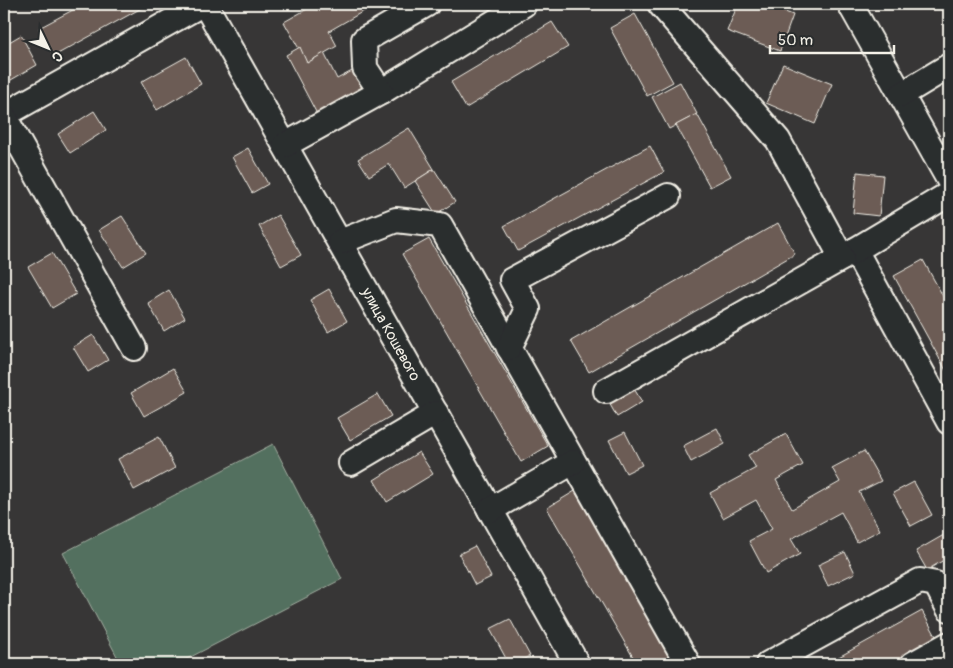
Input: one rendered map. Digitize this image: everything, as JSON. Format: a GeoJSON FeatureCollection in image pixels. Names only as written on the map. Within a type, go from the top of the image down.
{"type":"FeatureCollection","features":[{"type":"Feature","properties":{"kind":"street"},"geometry":{"type":"LineString","coordinates":[[134,348],[4,116],[204,4]]}},
{"type":"Feature","properties":{"kind":"street","name":"улица Кошевого"},"geometry":{"type":"LineString","coordinates":[[204,4],[577,664]]}},
{"type":"Feature","properties":{"kind":"street"},"geometry":{"type":"LineString","coordinates":[[380,92],[365,68],[364,40],[427,4]]}},
{"type":"Feature","properties":{"kind":"street"},"geometry":{"type":"LineString","coordinates":[[285,145],[380,92],[524,4]]}},
{"type":"Feature","properties":{"kind":"street"},"geometry":{"type":"LineString","coordinates":[[660,4],[778,140],[949,422]]}},
{"type":"Feature","properties":{"kind":"street"},"geometry":{"type":"LineString","coordinates":[[850,4],[949,180]]}},
{"type":"Feature","properties":{"kind":"street"},"geometry":{"type":"LineString","coordinates":[[901,95],[949,66]]}},
{"type":"Feature","properties":{"kind":"street"},"geometry":{"type":"LineString","coordinates":[[606,391],[848,254],[949,194]]}},
{"type":"Feature","properties":{"kind":"street"},"geometry":{"type":"LineString","coordinates":[[509,348],[528,310],[512,280],[668,196]]}},
{"type":"Feature","properties":{"kind":"street"},"geometry":{"type":"LineString","coordinates":[[340,242],[396,220],[440,226],[688,664]]}},
{"type":"Feature","properties":{"kind":"street"},"geometry":{"type":"LineString","coordinates":[[352,463],[436,413]]}},
{"type":"Feature","properties":{"kind":"street"},"geometry":{"type":"LineString","coordinates":[[490,510],[573,462]]}},
{"type":"Feature","properties":{"kind":"street"},"geometry":{"type":"LineString","coordinates":[[768,664],[920,580],[936,584],[949,609]]}},
{"type":"Feature","properties":{"kind":"street"},"geometry":{"type":"LineString","coordinates":[[914,664],[949,644]]}},
{"type":"Feature","properties":{"kind":"green space"},"geometry":{"type":"Polygon","coordinates":[[[273,444],[342,579],[177,664],[121,664],[63,553],[273,444]]]}},
{"type":"Feature","properties":{"kind":"building"},"geometry":{"type":"Polygon","coordinates":[[[84,4],[147,5],[54,56],[39,28],[84,4]]]}},
{"type":"Feature","properties":{"kind":"building"},"geometry":{"type":"Polygon","coordinates":[[[316,4],[376,4],[329,31],[337,46],[307,63],[284,22],[316,4]]]}},
{"type":"Feature","properties":{"kind":"building"},"geometry":{"type":"Polygon","coordinates":[[[738,4],[764,4],[793,15],[780,51],[727,31],[738,4]]]}},
{"type":"Feature","properties":{"kind":"building"},"geometry":{"type":"Polygon","coordinates":[[[635,14],[673,82],[647,96],[610,28],[635,14]]]}},
{"type":"Feature","properties":{"kind":"building"},"geometry":{"type":"Polygon","coordinates":[[[552,22],[568,47],[466,108],[451,82],[552,22]]]}},
{"type":"Feature","properties":{"kind":"building"},"geometry":{"type":"Polygon","coordinates":[[[21,35],[37,65],[4,84],[4,45],[21,35]]]}},
{"type":"Feature","properties":{"kind":"building"},"geometry":{"type":"Polygon","coordinates":[[[300,47],[307,63],[324,53],[337,79],[354,70],[364,89],[317,114],[286,55],[300,47]]]}},
{"type":"Feature","properties":{"kind":"building"},"geometry":{"type":"Polygon","coordinates":[[[186,57],[201,84],[157,110],[141,82],[186,57]]]}},
{"type":"Feature","properties":{"kind":"building"},"geometry":{"type":"Polygon","coordinates":[[[783,64],[832,84],[815,124],[766,103],[783,64]]]}},
{"type":"Feature","properties":{"kind":"building"},"geometry":{"type":"Polygon","coordinates":[[[680,82],[697,114],[669,129],[652,97],[680,82]]]}},
{"type":"Feature","properties":{"kind":"building"},"geometry":{"type":"Polygon","coordinates":[[[94,111],[106,130],[70,153],[58,134],[94,111]]]}},
{"type":"Feature","properties":{"kind":"building"},"geometry":{"type":"Polygon","coordinates":[[[697,114],[731,176],[710,187],[676,125],[697,114]]]}},
{"type":"Feature","properties":{"kind":"building"},"geometry":{"type":"Polygon","coordinates":[[[409,128],[434,169],[404,188],[389,164],[369,176],[358,159],[409,128]]]}},
{"type":"Feature","properties":{"kind":"building"},"geometry":{"type":"Polygon","coordinates":[[[650,146],[664,172],[518,251],[504,226],[650,146]]]}},
{"type":"Feature","properties":{"kind":"building"},"geometry":{"type":"Polygon","coordinates":[[[248,148],[268,184],[252,193],[232,157],[248,148]]]}},
{"type":"Feature","properties":{"kind":"building"},"geometry":{"type":"Polygon","coordinates":[[[434,169],[455,202],[436,214],[415,181],[434,169]]]}},
{"type":"Feature","properties":{"kind":"building"},"geometry":{"type":"Polygon","coordinates":[[[857,172],[883,175],[879,216],[853,213],[857,172]]]}},
{"type":"Feature","properties":{"kind":"building"},"geometry":{"type":"Polygon","coordinates":[[[278,215],[301,255],[281,266],[259,226],[278,215]]]}},
{"type":"Feature","properties":{"kind":"building"},"geometry":{"type":"Polygon","coordinates":[[[122,216],[146,253],[123,267],[99,230],[122,216]]]}},
{"type":"Feature","properties":{"kind":"building"},"geometry":{"type":"Polygon","coordinates":[[[778,223],[795,254],[589,372],[571,341],[778,223]]]}},
{"type":"Feature","properties":{"kind":"building"},"geometry":{"type":"Polygon","coordinates":[[[429,239],[548,446],[521,462],[402,254],[429,239]]]}},
{"type":"Feature","properties":{"kind":"building"},"geometry":{"type":"Polygon","coordinates":[[[52,253],[76,294],[52,308],[28,267],[52,253]]]}},
{"type":"Feature","properties":{"kind":"building"},"geometry":{"type":"Polygon","coordinates":[[[923,260],[949,307],[949,376],[894,276],[923,260]]]}},
{"type":"Feature","properties":{"kind":"building"},"geometry":{"type":"Polygon","coordinates":[[[329,289],[347,321],[328,332],[310,300],[329,289]]]}},
{"type":"Feature","properties":{"kind":"building"},"geometry":{"type":"Polygon","coordinates":[[[169,290],[185,318],[164,331],[148,303],[169,290]]]}},
{"type":"Feature","properties":{"kind":"building"},"geometry":{"type":"Polygon","coordinates":[[[93,335],[108,360],[88,372],[73,347],[93,335]]]}},
{"type":"Feature","properties":{"kind":"building"},"geometry":{"type":"Polygon","coordinates":[[[173,368],[187,392],[144,416],[131,393],[173,368]]]}},
{"type":"Feature","properties":{"kind":"building"},"geometry":{"type":"Polygon","coordinates":[[[633,387],[642,402],[617,417],[608,401],[633,387]]]}},
{"type":"Feature","properties":{"kind":"building"},"geometry":{"type":"Polygon","coordinates":[[[378,394],[391,416],[350,440],[337,418],[378,394]]]}},
{"type":"Feature","properties":{"kind":"building"},"geometry":{"type":"Polygon","coordinates":[[[717,428],[725,444],[691,462],[683,446],[717,428]]]}},
{"type":"Feature","properties":{"kind":"building"},"geometry":{"type":"Polygon","coordinates":[[[625,432],[642,465],[626,473],[609,440],[625,432]]]}},
{"type":"Feature","properties":{"kind":"building"},"geometry":{"type":"Polygon","coordinates":[[[786,434],[803,465],[776,480],[792,509],[840,482],[832,468],[864,451],[881,481],[859,492],[880,530],[857,542],[841,512],[791,539],[800,554],[766,573],[749,541],[772,529],[756,500],[723,518],[710,493],[756,468],[748,455],[786,434]]]}},
{"type":"Feature","properties":{"kind":"building"},"geometry":{"type":"Polygon","coordinates":[[[159,437],[175,468],[134,490],[118,459],[159,437]]]}},
{"type":"Feature","properties":{"kind":"building"},"geometry":{"type":"Polygon","coordinates":[[[419,452],[433,474],[387,502],[374,480],[419,452]]]}},
{"type":"Feature","properties":{"kind":"building"},"geometry":{"type":"Polygon","coordinates":[[[914,482],[932,515],[911,526],[893,493],[914,482]]]}},
{"type":"Feature","properties":{"kind":"building"},"geometry":{"type":"Polygon","coordinates":[[[575,491],[675,664],[637,664],[547,508],[575,491]]]}},
{"type":"Feature","properties":{"kind":"building"},"geometry":{"type":"Polygon","coordinates":[[[949,532],[949,557],[927,570],[916,551],[949,532]]]}},
{"type":"Feature","properties":{"kind":"building"},"geometry":{"type":"Polygon","coordinates":[[[475,546],[491,577],[475,585],[459,554],[475,546]]]}},
{"type":"Feature","properties":{"kind":"building"},"geometry":{"type":"Polygon","coordinates":[[[845,552],[855,573],[828,586],[818,565],[845,552]]]}},
{"type":"Feature","properties":{"kind":"building"},"geometry":{"type":"Polygon","coordinates":[[[922,611],[937,638],[891,664],[826,664],[922,611]]]}},
{"type":"Feature","properties":{"kind":"building"},"geometry":{"type":"Polygon","coordinates":[[[510,619],[530,656],[514,664],[509,664],[490,629],[510,619]]]}}]}
